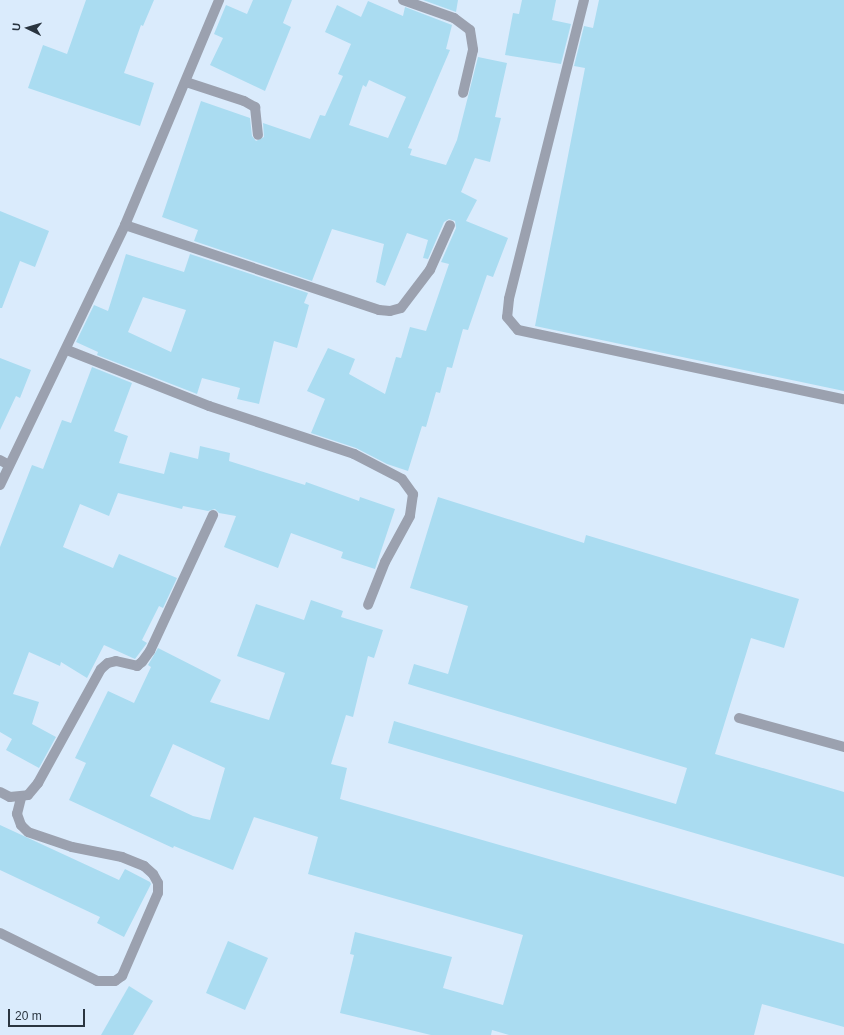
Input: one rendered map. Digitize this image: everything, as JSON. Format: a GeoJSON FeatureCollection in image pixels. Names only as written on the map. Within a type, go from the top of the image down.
{"type":"FeatureCollection","features":[{"type":"Feature","properties":{"kind":"street"},"geometry":{"type":"LineString","coordinates":[[0,485],[67,350],[125,226],[219,0]]}},
{"type":"Feature","properties":{"kind":"street"},"geometry":{"type":"LineString","coordinates":[[403,0],[454,18],[470,30],[473,50],[463,93]]}},
{"type":"Feature","properties":{"kind":"street"},"geometry":{"type":"LineString","coordinates":[[584,0],[508,299],[507,317],[518,330],[844,399]]}},
{"type":"Feature","properties":{"kind":"street"},"geometry":{"type":"LineString","coordinates":[[186,82],[244,101],[255,107],[258,135]]}},
{"type":"Feature","properties":{"kind":"street"},"geometry":{"type":"LineString","coordinates":[[125,226],[378,310],[390,311],[401,308],[430,270],[450,225]]}},
{"type":"Feature","properties":{"kind":"street"},"geometry":{"type":"LineString","coordinates":[[67,350],[209,406],[354,454],[402,479],[413,494],[410,516],[385,562],[368,605]]}},
{"type":"Feature","properties":{"kind":"street"},"geometry":{"type":"LineString","coordinates":[[0,460],[9,465]]}},
{"type":"Feature","properties":{"kind":"street"},"geometry":{"type":"LineString","coordinates":[[0,792],[21,798],[28,795],[38,783],[101,669],[108,663],[116,662],[137,666],[150,651],[213,515]]}},
{"type":"Feature","properties":{"kind":"street"},"geometry":{"type":"LineString","coordinates":[[739,718],[844,747]]}},
{"type":"Feature","properties":{"kind":"street"},"geometry":{"type":"LineString","coordinates":[[0,933],[97,981],[115,981],[122,976],[158,893],[158,883],[154,874],[144,866],[28,832],[21,825],[17,814],[21,798]]}},
{"type":"Feature","properties":{"kind":"building"},"geometry":{"type":"Polygon","coordinates":[[[86,0],[154,0],[143,26],[141,25],[124,73],[154,83],[140,126],[28,88],[43,45],[67,54],[86,0]]]}},
{"type":"Feature","properties":{"kind":"building"},"geometry":{"type":"Polygon","coordinates":[[[253,0],[292,0],[283,23],[291,27],[265,91],[210,65],[223,38],[214,34],[226,5],[247,14],[253,0]]]}},
{"type":"Feature","properties":{"kind":"building"},"geometry":{"type":"Polygon","coordinates":[[[423,0],[458,0],[456,12],[423,0]]]}},
{"type":"Feature","properties":{"kind":"building"},"geometry":{"type":"Polygon","coordinates":[[[522,0],[556,0],[552,20],[571,24],[561,64],[505,55],[513,13],[519,14],[522,0]]]}},
{"type":"Feature","properties":{"kind":"building"},"geometry":{"type":"Polygon","coordinates":[[[599,0],[844,0],[844,391],[535,326],[585,68],[574,66],[584,26],[593,28],[599,0]]]}},
{"type":"Feature","properties":{"kind":"building"},"geometry":{"type":"Polygon","coordinates":[[[368,1],[403,16],[405,7],[452,25],[446,49],[450,50],[408,148],[412,149],[410,155],[446,165],[457,140],[478,57],[507,63],[495,117],[501,118],[490,162],[475,158],[461,192],[477,200],[466,221],[508,238],[493,277],[487,275],[468,330],[463,329],[452,368],[447,367],[440,393],[436,392],[426,427],[422,426],[408,471],[387,464],[356,448],[311,433],[325,399],[307,391],[328,348],[355,359],[349,374],[385,394],[396,357],[401,358],[410,327],[426,331],[449,264],[441,262],[456,228],[455,221],[449,219],[444,222],[428,259],[423,258],[428,240],[407,233],[385,286],[376,282],[384,244],[332,229],[312,281],[194,241],[198,230],[162,217],[201,101],[250,118],[252,136],[256,141],[264,137],[263,123],[310,139],[320,115],[325,116],[343,76],[338,74],[351,44],[325,32],[337,5],[361,17],[368,1]],[[369,80],[366,87],[363,85],[349,125],[388,138],[406,97],[369,80]]]}},
{"type":"Feature","properties":{"kind":"building"},"geometry":{"type":"Polygon","coordinates":[[[0,211],[49,231],[35,267],[20,261],[2,308],[0,308],[0,211]]]}},
{"type":"Feature","properties":{"kind":"building"},"geometry":{"type":"Polygon","coordinates":[[[126,254],[184,272],[190,254],[308,293],[304,303],[309,305],[297,348],[274,341],[259,404],[237,399],[240,388],[202,378],[197,394],[97,355],[98,352],[76,342],[94,305],[108,311],[126,254]],[[143,297],[128,332],[171,352],[186,310],[143,297]]]}},
{"type":"Feature","properties":{"kind":"building"},"geometry":{"type":"Polygon","coordinates":[[[0,358],[31,370],[20,398],[16,396],[0,430],[0,358]]]}},
{"type":"Feature","properties":{"kind":"building"},"geometry":{"type":"Polygon","coordinates":[[[92,367],[132,383],[114,431],[128,436],[119,463],[164,474],[170,452],[198,459],[200,446],[230,453],[229,461],[305,485],[306,482],[359,501],[360,497],[395,509],[375,569],[341,558],[343,552],[291,533],[278,568],[224,547],[236,516],[219,513],[215,509],[208,511],[183,506],[182,509],[118,493],[109,516],[80,504],[63,547],[113,568],[119,554],[177,578],[163,608],[159,606],[142,640],[147,643],[135,659],[104,645],[87,678],[61,662],[60,666],[29,652],[13,694],[39,702],[32,724],[56,737],[39,768],[6,750],[12,739],[0,732],[0,547],[32,465],[43,469],[62,420],[71,423],[92,367]]]}},
{"type":"Feature","properties":{"kind":"building"},"geometry":{"type":"Polygon","coordinates":[[[438,497],[584,543],[586,535],[799,599],[784,648],[751,638],[715,754],[844,792],[844,877],[388,743],[394,721],[676,804],[687,768],[408,684],[414,664],[448,674],[468,606],[410,588],[438,497]]]}},
{"type":"Feature","properties":{"kind":"building"},"geometry":{"type":"Polygon","coordinates":[[[311,600],[343,611],[341,617],[383,630],[374,658],[368,656],[353,717],[346,715],[331,764],[347,768],[340,799],[844,944],[844,1027],[762,1004],[754,1035],[509,1035],[492,1030],[491,1035],[431,1035],[340,1013],[354,955],[350,954],[355,932],[452,957],[443,988],[503,1005],[523,935],[308,874],[318,837],[254,817],[233,870],[174,846],[173,848],[69,800],[86,763],[75,758],[108,691],[134,703],[151,667],[148,665],[158,648],[221,680],[210,702],[269,720],[285,673],[237,656],[256,604],[304,620],[311,600]],[[173,744],[150,796],[193,816],[210,820],[225,768],[173,744]]]}},
{"type":"Feature","properties":{"kind":"building"},"geometry":{"type":"Polygon","coordinates":[[[0,825],[119,880],[125,869],[150,882],[151,884],[124,937],[97,923],[100,917],[0,870],[0,825]]]}},
{"type":"Feature","properties":{"kind":"building"},"geometry":{"type":"Polygon","coordinates":[[[228,941],[268,958],[245,1010],[206,993],[228,941]]]}},
{"type":"Feature","properties":{"kind":"building"},"geometry":{"type":"Polygon","coordinates":[[[129,986],[153,1001],[133,1035],[101,1035],[129,986]]]}}]}
